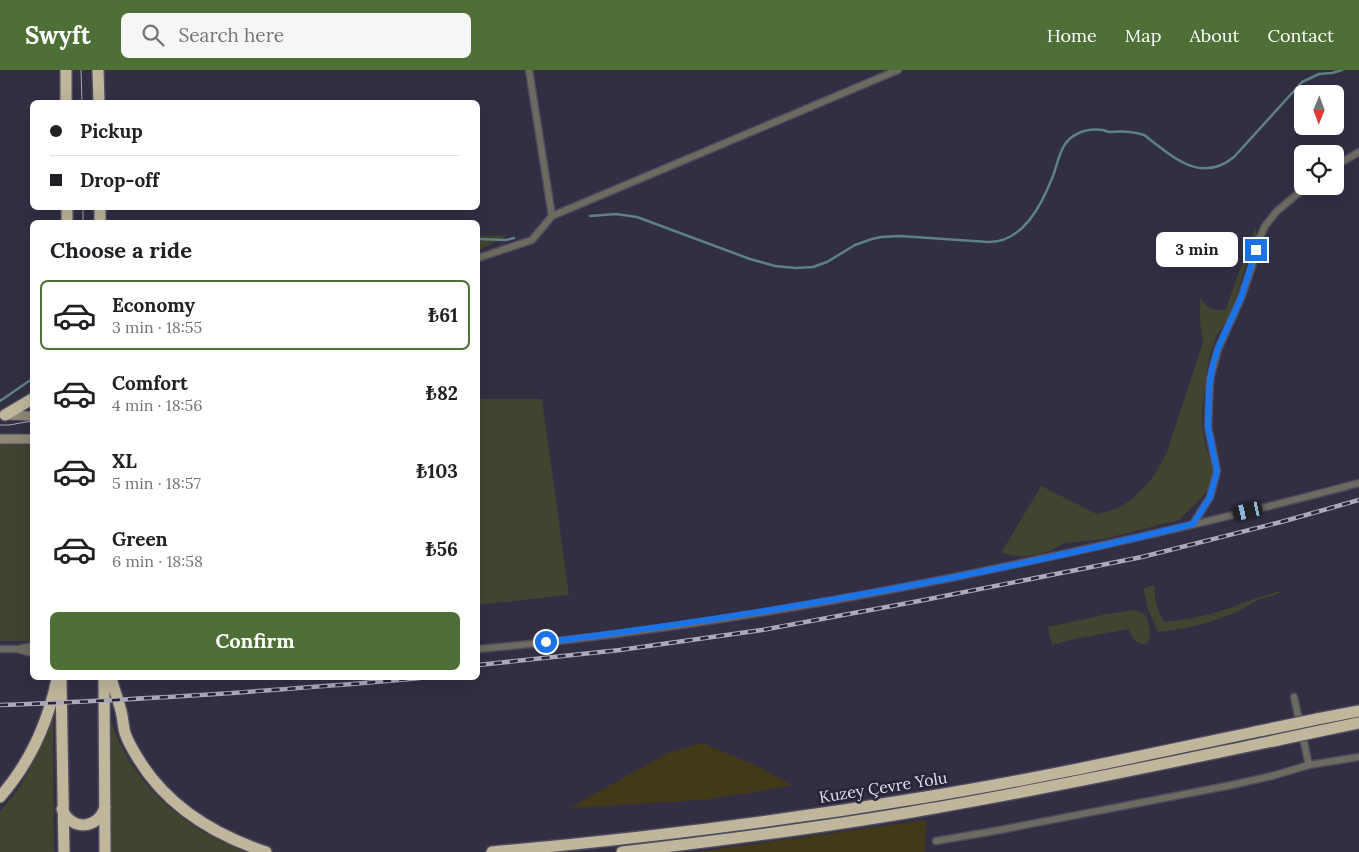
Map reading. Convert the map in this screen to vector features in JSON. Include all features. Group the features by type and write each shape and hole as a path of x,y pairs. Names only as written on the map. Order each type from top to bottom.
{"highway":[{"path":"66,70 66,100"},
{"path":"98,70 99,100"},
{"path":"2,415 30,400"},
{"path":"0,797 20,772 30,754 58,680"},
{"path":"59,680 64,852"},
{"path":"104,680 105,852"},
{"path":"112,680 126,734 134,751 155,782 183,810 199,821 241,843 266,852"},
{"path":"1276,734 1318,725 1359,711"},
{"path":"1318,725 1359,723"},
{"name":"Kuzey Çevre Yolu","path":"492,852 603,842 778,820 928,797 1276,734"},
{"name":"Kuzey Çevre Yolu","path":"622,852 798,830 929,810 1072,783 1276,734"},
{"path":"62,809 66,817 82,825 91,823 99,818 105,806"}],"street":[{"path":"530,70 552,216"},
{"path":"480,257 532,240 552,216 898,70"},
{"path":"1344,161 1359,152"},
{"path":"1193,524 1210,497 1217,471 1208,427 1210,379 1218,348 1241,298 1258,242 1265,226 1277,211 1296,195"},
{"path":"2,415 30,416"},
{"path":"0,438 30,439"},
{"path":"480,649 527,645 641,630 792,607 909,586 1121,542 1359,483"},
{"path":"0,649 19,649 30,646"},
{"path":"19,649 30,652"},
{"path":"1294,697 1309,766"},
{"path":"936,841 1245,782 1309,766 1357,759"}],"green space":[{"path":"1256,228 1257,239 1252,247 1230,315 1216,337 1208,363 1202,410 1202,426 1205,444 1214,471 1211,484 1205,494 1179,520 1104,539 1065,543 1037,555 1019,556 1001,553 1041,486 1097,514 1122,506 1149,482 1167,452 1203,342 1200,322 1200,297 1204,304 1210,308 1226,309"},
{"path":"508,235 480,250 480,236"},
{"path":"480,399 542,399 569,595 480,605"},
{"path":"0,444 28,444 30,446 30,641 0,641"},
{"path":"1155,585 1157,605 1165,622 1214,613 1281,591 1212,621 1158,632 1148,609 1143,588"},
{"path":"1132,610 1146,616 1150,638 1146,644 1134,640 1129,629 1052,645 1048,627"},
{"path":"53,712 54,852 0,852 0,812 16,792 29,771"},
{"path":"109,717 131,763 145,783 162,801 181,817 201,830 247,852 109,852"}],"sand":[{"path":"702,743 755,765 792,785 702,800 569,808 668,753"},
{"path":"926,820 925,852 697,852"}],"waterway":[{"path":"590,216 616,214 637,217 750,259 775,266 796,268 813,267 827,262 855,245 881,237 900,236 988,242 1000,241 1011,236 1030,220 1043,198 1061,152 1071,137 1086,131 1096,130 1140,134 1186,164 1198,168 1209,168 1221,165 1234,157 1302,82 1319,74 1342,70"},
{"path":"480,239 506,240 514,238"},
{"path":"0,401 30,380"}],"tram line":[{"path":"81,70 82,100"},
{"path":"83,210 83,220"},
{"path":"0,425 30,421"}],"railway":[{"path":"480,665 620,650 762,630 919,601 1142,557 1359,500"},
{"path":"0,705 201,695 397,680"}],"route":[{"path":"546,642 753,614 909,586 1067,554 1193,524 1210,497 1217,471 1208,427 1209,389 1214,358 1236,312 1256,250"}]}
